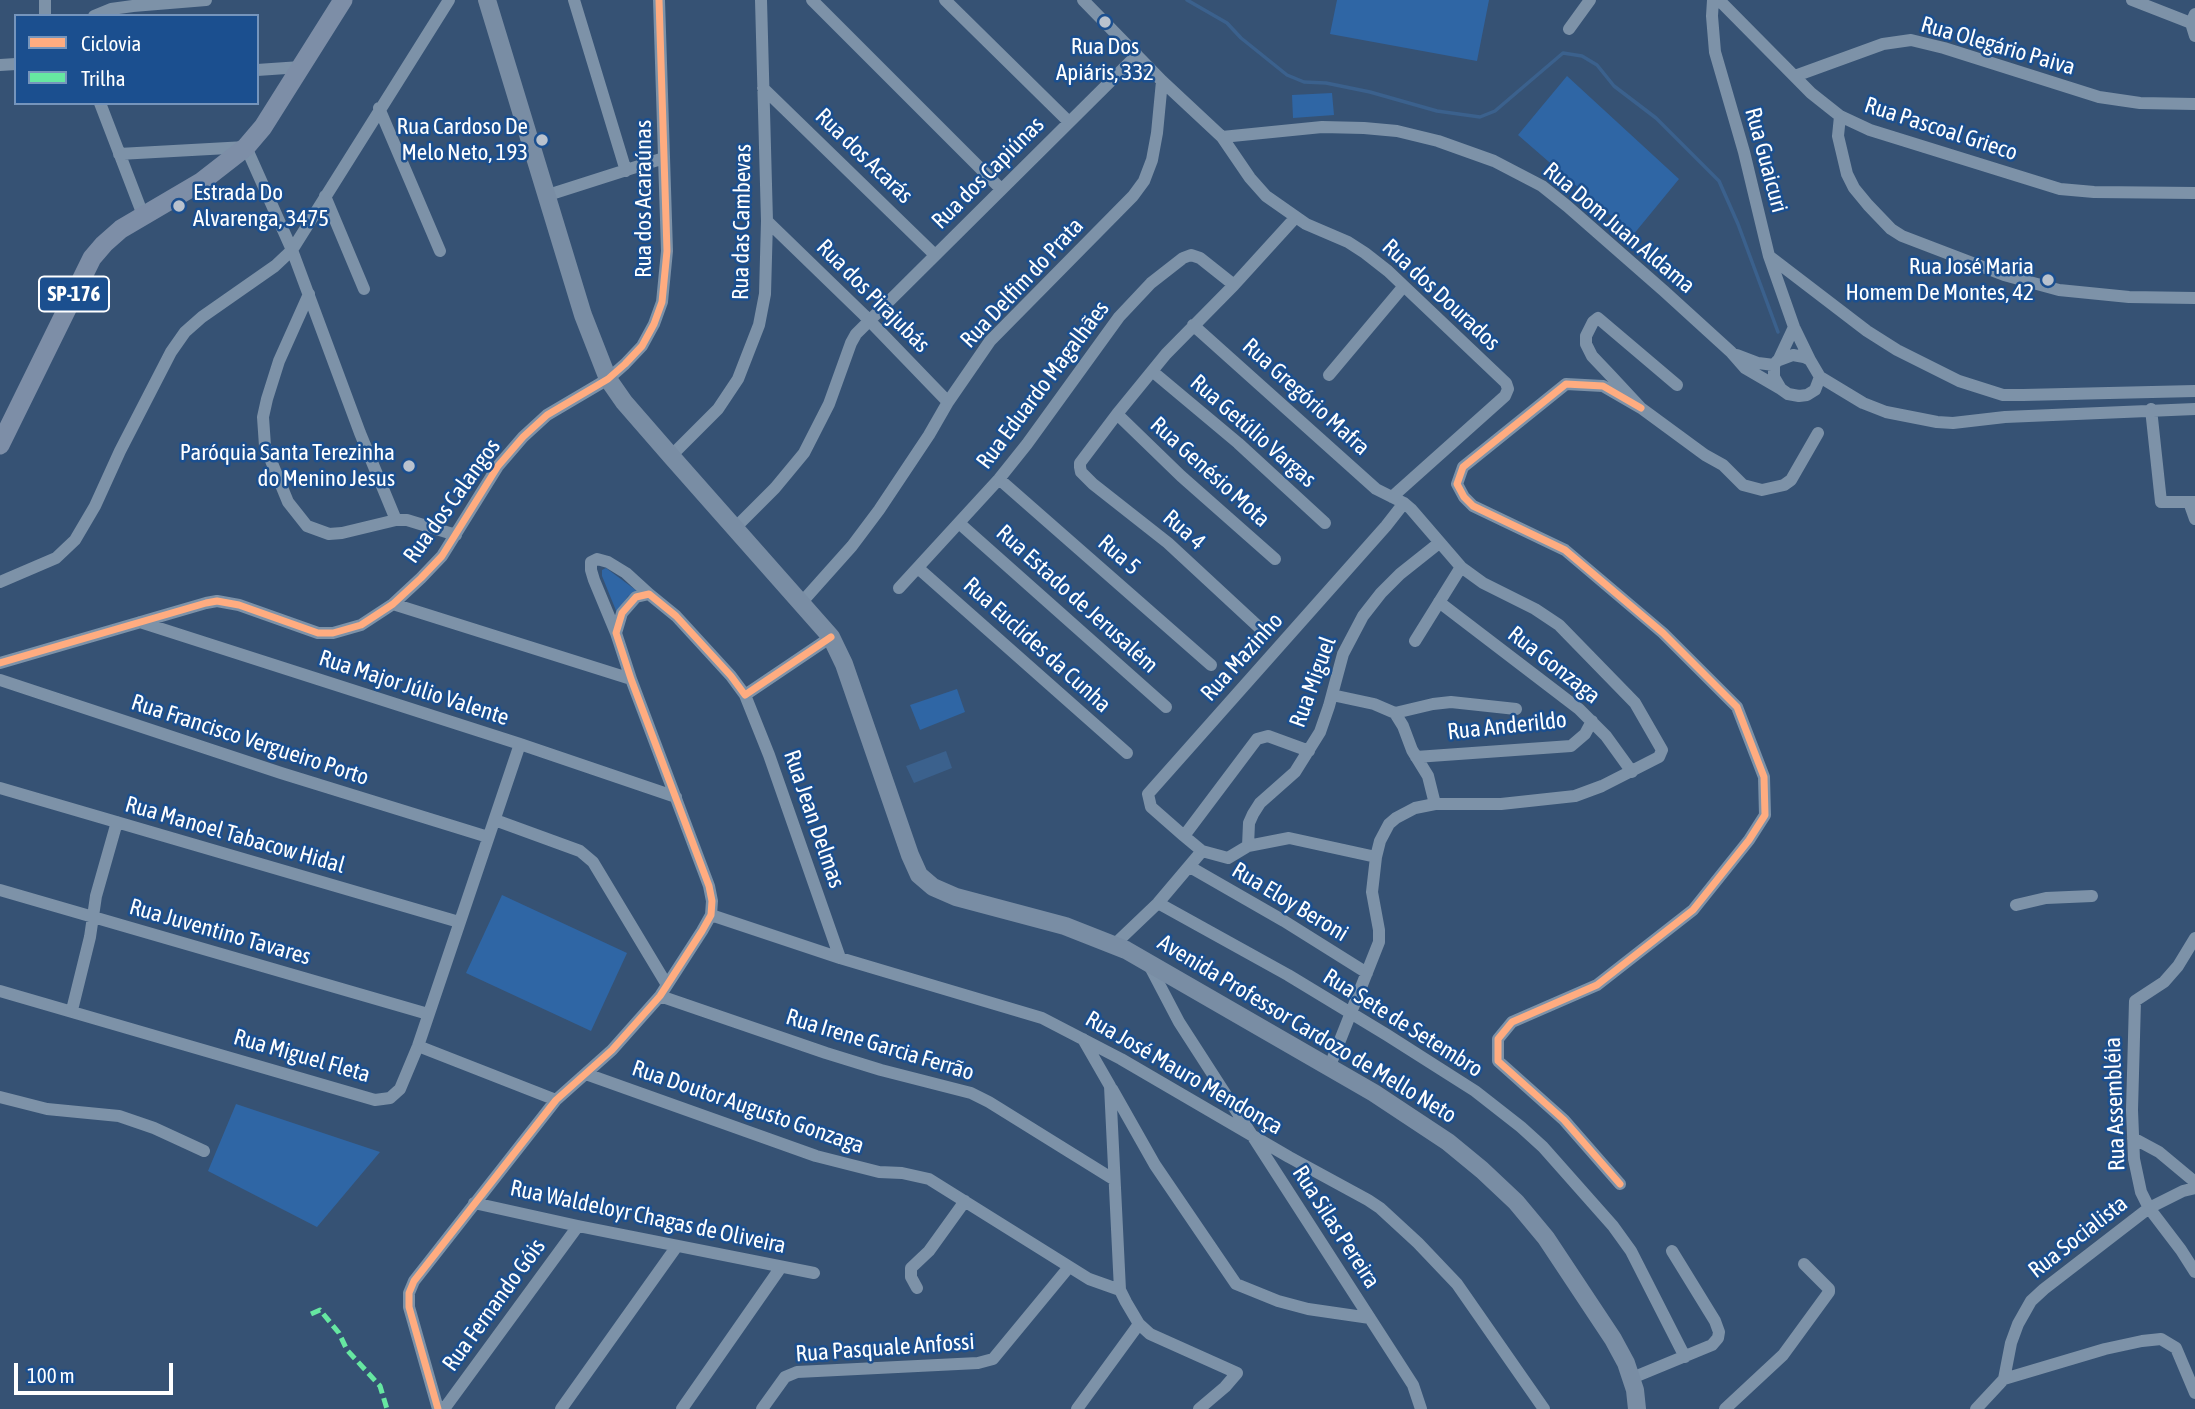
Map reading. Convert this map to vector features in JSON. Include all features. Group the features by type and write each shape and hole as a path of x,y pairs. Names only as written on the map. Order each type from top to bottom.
{"main road":[{"name":"SP-176","path":"0,445 92,258 121,229 201,182 246,147 263,127 343,0"},
{"path":"487,0 589,334 608,379 624,402 831,637"},
{"name":"SP-176","path":"0,428 27,390"},
{"name":"Avenida Professor Cardozo de Mello Neto","path":"831,637 844,664 919,875 933,887 956,897 1065,926 1115,944 1374,1093 1448,1142 1516,1202 1546,1238 1626,1363 1632,1378 1637,1409"}],"street":[{"path":"99,14 133,6 206,0"},
{"path":"0,582 65,551 75,540 96,506 158,375 186,332 202,317 275,266 292,250 449,0"},
{"path":"574,0 626,171"},
{"name":"Rua dos Acaraúnas","path":"608,379 642,346 662,302 667,251 659,0"},
{"name":"Rua das Cambevas","path":"671,456 718,409 738,379 751,351 765,294 768,221 761,0"},
{"path":"812,0 1001,189"},
{"path":"945,0 1069,122"},
{"name":"Rua dos Dourados","path":"1083,0 1222,137 1266,196 1295,218 1348,242 1365,253 1506,383 1508,389 1505,396 1398,500"},
{"path":"1569,29 1590,0"},
{"name":"Rua Guaicuri","path":"1713,0 1715,52 1744,152 1769,256 1794,327 1810,360"},
{"name":"Rua Pascoal Grieco","path":"1719,0 1811,93 1840,116 1870,130 2060,189 2195,193"},
{"path":"2132,0 2193,18 2195,36"},
{"name":"Rua Olegário Paiva","path":"1794,76 1883,44 1911,40 2099,97 2140,103 2195,104"},
{"name":"Rua dos Capiúnas","path":"735,528 775,488 804,453 829,404 851,343 869,320 1137,55"},
{"path":"259,70 301,67"},
{"name":"Rua Delfim do Prata","path":"802,602 852,546 879,510 990,341 1133,197 1152,160 1162,80"},
{"name":"Rua dos Acarás","path":"764,88 935,255"},
{"path":"101,105 143,215"},
{"path":"379,108 440,251"},
{"path":"1840,116 1838,136 1847,174 1854,188 1891,229 1902,236 2004,275 2059,290 2129,298 2195,298"},
{"name":"Rua Dom Juan Aldama","path":"1222,137 1322,127 1364,128 1397,131 1438,141 1494,161 1542,186 1731,352 1749,372 1782,389"},
{"path":"119,154 246,147 292,250 360,433 397,520"},
{"path":"545,196 664,158"},
{"path":"326,196 364,289"},
{"path":"1117,414 1152,371 1295,218"},
{"name":"Rua dos Pirajubás","path":"768,221 948,402"},
{"name":"Rua Eduardo Magalhães","path":"900,588 999,479 1119,317 1151,283 1183,258 1191,256 1200,258 1234,285"},
{"path":"1769,256 1867,331 1897,350 1959,381 2003,395 2195,391"},
{"path":"1329,375 1403,286"},
{"path":"309,294 279,361 263,417 265,446 288,502 307,526 329,534 397,520 422,523 456,534"},
{"path":"1641,408 1588,349 1586,336 1598,318 1677,385"},
{"name":"Rua Gregório Mafra","path":"1194,325 1377,489 1398,500 1418,516 1461,567 1499,592 1535,609 1559,625 1635,704 1662,750 1659,757 1632,772"},
{"path":"1794,327 1776,362 1774,377 1782,389 1794,396 1807,395 1818,386 1820,377"},
{"name":"Rua Dom Juan Aldama","path":"1731,352 1750,361 1776,362"},
{"path":"1776,362 1793,355 1810,360 1820,377 1863,403 1917,420 1952,423 2005,417 2195,409"},
{"name":"Rua Getúlio Vargas","path":"1152,371 1238,443 1325,523"},
{"name":"Rua dos Calangos","path":"0,663 206,603 226,601 318,633 333,633 361,625 393,604 442,556 498,466 523,437 547,415 608,379"},
{"path":"1620,1184 1563,1120 1498,1061 1498,1039 1512,1023 1597,985 1693,910 1749,840 1765,815 1764,777 1737,707 1663,633 1565,550 1473,506 1457,484 1463,467 1566,384 1603,386 1641,408 1704,455 1723,465 1743,485 1762,490 1777,488 1791,480 1818,433"},
{"path":"2003,395 2005,417"},
{"path":"2151,409 2161,502 2192,502 2195,519"},
{"name":"Rua 4","path":"1117,414 1080,463 1081,472 1168,543 1263,631"},
{"name":"Rua Genésio Mota","path":"1117,414 1181,476 1275,559"},
{"name":"Rua 5","path":"999,479 1211,665"},
{"name":"Rua Mazinho","path":"1202,851 1151,807 1149,794 1378,534 1398,500"},
{"name":"Rua Estado de Jerusalém","path":"959,523 1166,707"},
{"name":"Rua Miguel","path":"1248,846 1249,823 1253,814 1260,803 1295,772 1320,732 1343,654 1363,616 1400,574 1439,543"},
{"name":"Rua Jean Delmas","path":"616,633 590,570 591,562 597,559 626,573 676,616 731,676 744,695 769,755 840,958"},
{"path":"1415,641 1461,567"},
{"name":"Rua Euclides da Cunha","path":"918,568 1127,753"},
{"path":"441,1409 409,1307 409,1293 414,1281 556,1100 632,1029 663,991 710,915 712,901 709,886 616,633 622,613 628,604 636,597 649,594"},
{"name":"Rua Gonzaga","path":"1439,602 1592,721 1618,750 1632,772"},
{"path":"393,604 631,679"},
{"name":"Rua Major Júlio Valente","path":"139,622 676,797"},
{"path":"744,695 831,637"},
{"name":"Rua Francisco Vergueiro Porto","path":"0,681 488,837"},
{"path":"1332,695 1374,704 1395,713 1451,702 1516,709"},
{"path":"1395,713 1428,776 1435,804"},
{"name":"Rua Anderildo","path":"1416,757 1572,746 1586,734 1592,721"},
{"path":"1184,836 1257,738 1268,736 1309,751"},
{"name":"Rua Miguel Fleta","path":"0,991 375,1100 390,1098 400,1089 418,1046 520,744"},
{"path":"1329,1068 1367,973 1379,935 1372,892 1376,857 1380,841 1395,818 1415,808 1435,804 1502,804 1575,796 1632,772"},
{"name":"Rua Manoel Tabacow Hidal","path":"0,788 459,922"},
{"path":"495,820 580,851 593,862 663,991"},
{"path":"72,1010 90,937 96,896 117,822"},
{"path":"1115,944 1158,903 1202,851 1228,858 1248,846 1289,838 1376,857"},
{"name":"Rua Eloy Beroni","path":"1190,867 1367,973"},
{"name":"Rua Juventino Tavares","path":"0,890 428,1014"},
{"path":"2016,905 2046,898 2092,896"},
{"name":"Rua Sete de Setembro","path":"1158,903 1351,1014 1475,1091 1521,1127 1543,1147 1598,1208 1630,1251 1685,1357"},
{"name":"Rua José Mauro Mendonça","path":"710,915 840,958 1042,1017 1368,1200 1398,1224 1468,1297 1538,1406"},
{"name":"Rua Assembléia","path":"2195,937 2178,966 2164,982 2135,1001 2133,1138 2136,1172 2149,1208 2195,1272"},
{"name":"Rua Silas Pereira","path":"1147,961 1179,1022 1413,1385 1421,1409"},
{"name":"Rua Irene Garcia Ferrão","path":"663,991 826,1053 971,1093 1113,1179"},
{"path":"1083,1038 1155,1166 1236,1284 1278,1301 1308,1309 1370,1318"},
{"path":"418,1046 556,1100"},
{"name":"Rua Doutor Augusto Gonzaga","path":"586,1074 816,1156 879,1172 916,1175 929,1179 1069,1267 1099,1284 1120,1290"},
{"path":"1110,1086 1120,1290 1139,1324 1150,1334 1237,1373 1226,1387 1199,1409"},
{"path":"0,1097 47,1109 127,1118 204,1151"},
{"path":"2133,1138 2159,1152 2195,1182"},
{"name":"Rua Socialista","path":"2004,1380 2014,1333 2031,1301 2149,1208 2195,1188"},
{"path":"917,1288 911,1277 911,1268 936,1243 965,1201"},
{"name":"Rua Waldeloyr Chagas de Oliveira","path":"474,1203 814,1273"},
{"name":"Rua Fernando Góis","path":"441,1409 578,1226"},
{"path":"561,1409 677,1246"},
{"path":"1632,1378 1712,1345 1719,1332 1672,1251"},
{"path":"1725,1409 1783,1355 1829,1292 1804,1264"},
{"path":"681,1409 780,1267"},
{"name":"Rua Pasquale Anfossi","path":"762,1409 785,1377 797,1372 978,1363 993,1359 1069,1267"},
{"path":"1077,1409 1139,1324"},
{"path":"1976,1409 2004,1380 2105,1349 2161,1339 2176,1348 2195,1393"}],"shaded area":[{"path":"1337,0 1489,0 1477,61 1330,34"},
{"path":"1567,76 1679,179 1633,235 1518,135"},
{"path":"1332,93 1334,115 1293,118 1292,95"},
{"path":"606,568 637,591 628,596 617,613 602,576 602,570"},
{"path":"957,689 965,712 920,730 910,705"},
{"path":"946,751 952,768 914,783 906,766"},
{"path":"502,895 627,953 591,1031 466,973"},
{"path":"236,1104 380,1152 317,1227 208,1171"}],"waterway":[{"path":"1187,0 1227,23 1241,38 1287,75 1304,82 1326,83 1370,92 1437,111 1480,117 1495,111 1563,53 1582,56 1597,65 1614,86 1656,118 1719,181 1778,332"}],"marked path":[{"path":"311,1314 320,1310 339,1333 347,1350 380,1386 387,1409"}],"cycle path":[{"path":"0,663 217,601 239,605 318,633 333,633 361,625 393,604 421,578 442,556 498,466 523,437 547,415 608,379 642,346 654,324 662,302 667,251 659,0"},
{"path":"1620,1184 1564,1120 1498,1061 1498,1039 1512,1022 1597,985 1693,910 1749,840 1765,815 1764,777 1737,707 1663,633 1565,550 1473,506 1457,484 1463,467 1566,384 1603,386 1641,408"},
{"path":"438,1409 409,1307 409,1293 414,1281 556,1100 612,1050 660,996 711,915 709,886 616,633 622,613 636,597 649,594 676,616 745,695 831,637"}],"place":[{"name":"Rua Dos Apiáris, 332","path":"1105,22"},
{"name":"Rua Cardoso De Melo Neto, 193","path":"542,140"},
{"name":"Estrada Do Alvarenga, 3475","path":"179,206"},
{"name":"Rua José Maria Homem De Montes, 42","path":"2048,280"},
{"name":"Paróquia Santa Terezinha do Menino Jesus","path":"409,466"}]}
